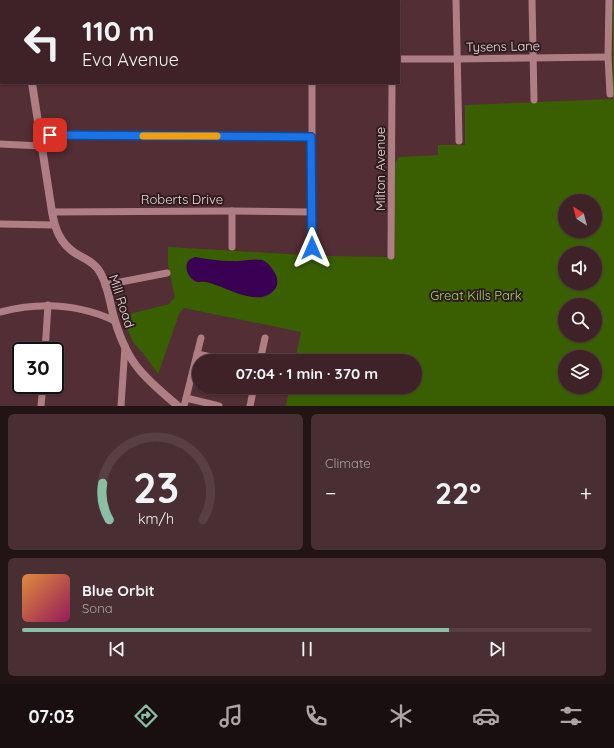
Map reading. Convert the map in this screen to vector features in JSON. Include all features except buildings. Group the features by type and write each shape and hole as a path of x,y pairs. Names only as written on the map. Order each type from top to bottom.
{"street":[{"path":"456,0 459,141"},
{"path":"532,0 534,100"},
{"path":"609,0 608,57 610,94"},
{"name":"Tysens Lane","path":"400,59 608,57"},
{"name":"Mill Road","path":"32,84 54,225 57,233 62,242 69,248 97,267 105,285 115,321 130,357 149,380 178,406"},
{"path":"312,84 312,248"},
{"name":"Milton Avenue","path":"391,256 392,84"},
{"path":"40,135 311,137"},
{"path":"0,144 42,146"},
{"path":"232,211 232,247"},
{"name":"Roberts Drive","path":"52,212 311,212"},
{"path":"0,224 54,225"},
{"path":"105,285 167,273"},
{"path":"46,342 48,306"},
{"path":"0,312 16,308 48,306 66,307 100,314 115,321"},
{"path":"197,354 201,338"},
{"path":"262,354 265,338"},
{"path":"121,406 125,346"},
{"path":"184,406 192,374"},
{"path":"41,406 42,394"},
{"path":"250,406 253,394"},
{"path":"186,398 219,406"}],"green space":[{"name":"Great Kills Park","path":"614,1 614,406 286,406 289,394 422,394 422,354 296,354 301,332 184,308 179,314 158,374 133,342 122,316 169,304 175,298 168,265 168,247 322,256 395,257 395,163 399,157 438,155 438,145 465,145 465,105 613,99"}],"shaded area":[{"path":"195,257 226,261 254,259 262,260 272,268 275,273 277,286 268,295 251,297 213,284 196,281 189,275 186,267 187,262"}],"slow traffic":[{"path":"143,136 217,136"}],"route":[{"path":"50,135 311,137 312,248"}]}
